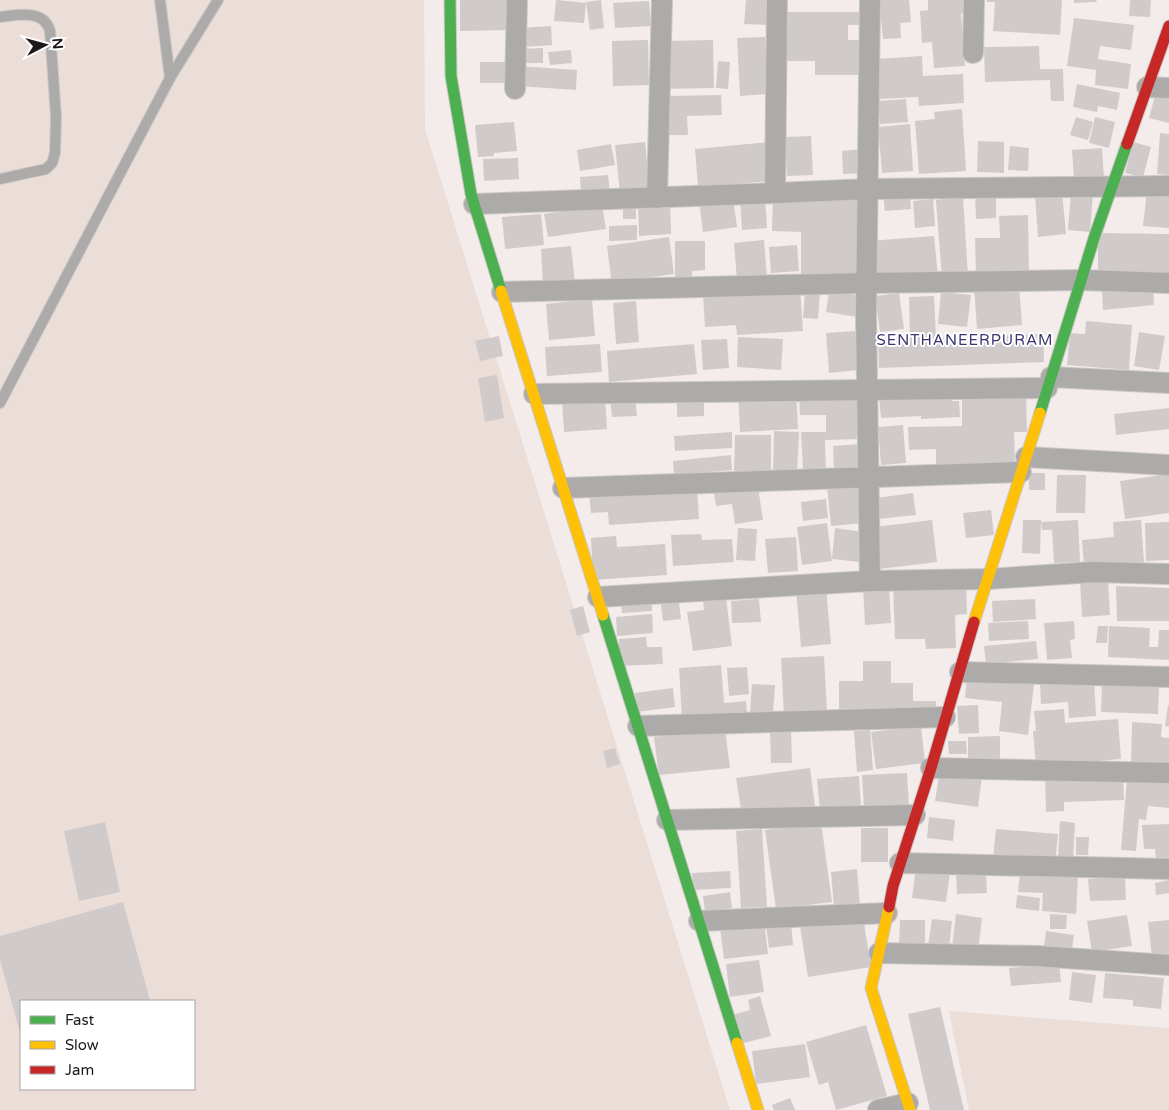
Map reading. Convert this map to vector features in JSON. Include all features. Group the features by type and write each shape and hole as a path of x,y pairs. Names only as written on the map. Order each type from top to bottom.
{"street":[{"path":"450,0 451,76 471,194 758,1110"},
{"path":"515,89 516,0"},
{"path":"657,198 662,0"},
{"path":"775,193 777,0"},
{"path":"870,0 867,283 870,581"},
{"path":"973,53 974,0"},
{"path":"878,1110 909,1106 871,988 900,863 1081,280 1169,26"},
{"path":"1147,87 1169,88"},
{"path":"474,204 869,190 1169,186"},
{"path":"502,292 1081,280 1169,283"},
{"path":"534,394 867,390 1049,382 1169,382"},
{"path":"563,488 868,476 1024,464 1169,465"},
{"path":"598,597 870,581 988,579 1093,572 1169,574"},
{"path":"960,672 1169,677"},
{"path":"638,726 946,717"},
{"path":"931,768 1169,773"},
{"path":"667,820 915,815"},
{"path":"900,863 1169,869"},
{"path":"699,921 887,913"},
{"path":"879,953 1037,956 1169,965"}],"lane":[{"path":"160,0 170,78"},
{"path":"0,403 170,78 218,0"},
{"path":"0,17 31,15 41,17 48,23 56,117 55,153 50,167 0,179"}],"shaded area":[{"path":"0,0 424,0 425,129 730,1110 0,1110"},
{"path":"949,1011 1169,1028 1169,1110 969,1110"}],"building":[{"path":"460,0 509,0 510,30 460,31"},
{"path":"556,0 586,3 584,23 554,21"},
{"path":"601,0 604,28 590,30 586,2"},
{"path":"746,0 771,0 770,25 744,24"},
{"path":"879,0 909,0 911,22 900,23 901,38 883,39"},
{"path":"928,0 965,0 966,13 961,13 965,66 934,68 932,42 922,43 920,11 928,10"},
{"path":"987,0 1062,0 1060,35 993,31 995,2 987,2"},
{"path":"1074,0 1096,0 1097,2 1074,3"},
{"path":"1130,0 1151,0 1150,17 1129,16"},
{"path":"649,1 651,26 615,28 613,3"},
{"path":"783,12 870,12 870,25 848,25 848,40 869,40 869,75 815,75 815,61 783,61"},
{"path":"1074,18 1134,25 1131,50 1100,46 1098,59 1131,64 1128,89 1095,85 1096,70 1067,66"},
{"path":"551,26 552,45 522,47 521,28"},
{"path":"765,37 768,94 740,96 737,38"},
{"path":"648,40 649,85 613,86 612,41"},
{"path":"713,40 714,88 664,89 664,41"},
{"path":"1039,46 1040,69 1063,69 1064,101 1051,101 1050,80 985,82 984,47"},
{"path":"543,48 543,63 519,63 519,49"},
{"path":"571,50 572,63 550,65 548,52"},
{"path":"922,56 923,76 963,74 964,103 919,106 918,97 878,99 876,59"},
{"path":"718,61 730,62 728,89 716,88"},
{"path":"480,62 511,62 511,83 480,83"},
{"path":"518,66 577,70 576,90 517,86"},
{"path":"1077,84 1120,93 1117,110 1098,106 1097,112 1073,107"},
{"path":"1156,92 1169,95 1169,123 1149,118"},
{"path":"721,95 722,115 687,116 688,135 663,135 662,96"},
{"path":"906,99 908,122 880,124 878,101"},
{"path":"962,109 966,171 919,174 915,121 935,119 934,112"},
{"path":"1076,117 1093,122 1088,140 1070,135"},
{"path":"1095,117 1115,122 1109,148 1089,143"},
{"path":"514,122 517,151 494,153 494,156 478,157 475,125"},
{"path":"910,124 913,171 882,173 878,127"},
{"path":"1160,133 1169,134 1169,175 1157,174"},
{"path":"811,136 813,175 787,176 785,137"},
{"path":"978,141 1004,142 1004,173 977,172"},
{"path":"645,142 650,190 620,193 615,145"},
{"path":"768,142 771,181 698,187 695,149"},
{"path":"1133,142 1151,147 1143,177 1125,173"},
{"path":"611,144 615,165 580,171 577,150"},
{"path":"1010,146 1029,148 1028,171 1008,170"},
{"path":"1102,148 1104,178 1074,180 1072,150"},
{"path":"864,149 865,173 843,174 842,151"},
{"path":"518,158 519,179 484,181 483,159"},
{"path":"608,175 610,193 581,195 580,177"},
{"path":"1147,191 1169,193 1169,228 1143,226"},
{"path":"1062,192 1066,234 1038,237 1035,194"},
{"path":"1071,192 1093,194 1090,232 1068,230"},
{"path":"910,193 911,209 885,211 883,195"},
{"path":"773,194 864,195 863,275 801,275 801,232 772,231"},
{"path":"975,194 996,194 996,218 976,219"},
{"path":"733,197 737,227 703,232 699,202"},
{"path":"765,197 767,228 742,230 740,198"},
{"path":"963,197 968,277 942,279 936,200"},
{"path":"933,199 935,226 915,228 913,201"},
{"path":"623,201 636,201 636,219 623,219"},
{"path":"670,202 671,234 639,236 638,204"},
{"path":"602,205 606,229 548,237 544,214"},
{"path":"541,214 544,245 505,249 502,217"},
{"path":"1028,215 1029,274 976,275 975,238 1000,238 999,216"},
{"path":"637,225 637,240 609,241 609,226"},
{"path":"1098,233 1169,234 1169,274 1098,274"},
{"path":"934,236 938,276 872,281 869,241"},
{"path":"669,237 674,274 645,278 645,281 612,286 607,246"},
{"path":"764,240 767,277 737,280 734,243"},
{"path":"675,241 705,241 705,270 692,271 692,279 675,279"},
{"path":"797,245 799,271 771,273 769,247"},
{"path":"571,246 575,282 543,284 541,249"},
{"path":"1019,284 1022,325 977,329 974,287"},
{"path":"1153,287 1154,305 1103,310 1102,291"},
{"path":"800,288 803,331 737,335 736,325 705,327 703,295"},
{"path":"829,291 860,296 857,317 826,312"},
{"path":"941,292 971,295 967,327 938,324"},
{"path":"805,293 820,293 818,319 803,318"},
{"path":"899,293 904,329 880,332 875,296"},
{"path":"934,296 936,338 1043,334 1044,362 879,368 878,338 910,337 909,297"},
{"path":"592,299 595,336 549,340 546,304"},
{"path":"636,301 639,342 616,344 613,303"},
{"path":"1086,321 1132,325 1129,370 1067,365 1070,333 1085,334"},
{"path":"855,331 859,370 829,373 826,333"},
{"path":"1139,332 1165,336 1159,370 1134,366"},
{"path":"499,336 503,356 480,361 475,341"},
{"path":"738,337 783,339 781,370 737,367"},
{"path":"727,339 729,368 703,370 701,340"},
{"path":"600,344 602,372 547,376 545,347"},
{"path":"694,344 697,374 609,382 607,351"},
{"path":"497,375 504,418 485,422 478,378"},
{"path":"796,392 798,429 740,432 738,395"},
{"path":"1026,392 1027,432 1014,432 1015,465 936,467 936,449 909,450 908,427 962,426 962,393"},
{"path":"952,393 952,401 959,401 960,417 921,419 921,416 881,418 879,397"},
{"path":"860,394 861,439 825,440 826,469 803,469 801,432 826,432 826,415 800,415 799,395"},
{"path":"635,396 637,416 612,417 610,397"},
{"path":"605,397 607,429 564,432 562,401"},
{"path":"704,400 704,416 677,417 677,401"},
{"path":"1169,408 1169,429 1116,435 1114,414"},
{"path":"903,425 906,463 881,465 878,427"},
{"path":"774,431 799,432 797,474 773,473"},
{"path":"732,432 732,448 675,451 674,436"},
{"path":"735,435 771,435 771,474 734,473"},
{"path":"859,444 860,467 834,469 833,446"},
{"path":"731,455 732,470 674,475 673,461"},
{"path":"1029,473 1045,473 1045,490 1029,490"},
{"path":"1169,474 1169,513 1125,519 1120,481"},
{"path":"1057,475 1086,475 1085,513 1056,513"},
{"path":"860,484 864,523 831,526 827,486"},
{"path":"697,487 699,519 609,525 608,512 591,513 589,494"},
{"path":"758,487 763,520 735,524 732,504 716,506 714,493"},
{"path":"913,493 916,515 878,519 876,498"},
{"path":"826,499 828,518 803,521 801,502"},
{"path":"991,510 994,535 966,538 963,513"},
{"path":"932,520 937,562 879,569 874,527"},
{"path":"1023,520 1041,520 1040,554 1022,553"},
{"path":"1078,520 1080,562 1054,563 1052,530 1042,530 1041,522"},
{"path":"1141,520 1144,562 1084,566 1082,540 1114,537 1113,522"},
{"path":"1169,522 1169,560 1146,561 1145,523"},
{"path":"827,523 832,561 802,565 797,527"},
{"path":"738,528 757,529 755,561 736,560"},
{"path":"835,528 863,532 860,562 832,559"},
{"path":"701,534 702,540 732,539 734,562 673,566 671,535"},
{"path":"616,536 617,547 665,544 667,575 593,580 591,538"},
{"path":"796,537 798,571 768,573 765,539"},
{"path":"1108,580 1110,615 1082,617 1080,582"},
{"path":"889,585 891,623 865,625 863,587"},
{"path":"966,585 967,614 955,615 956,648 926,649 925,639 895,639 893,587"},
{"path":"1116,586 1169,588 1169,621 1117,621"},
{"path":"826,587 831,644 801,647 796,590"},
{"path":"678,595 681,619 663,621 660,598"},
{"path":"651,596 652,611 622,613 621,599"},
{"path":"726,598 732,646 693,651 687,612 704,610 703,601"},
{"path":"759,599 761,622 732,623 731,601"},
{"path":"1035,599 1036,619 993,622 992,601"},
{"path":"583,606 590,632 577,636 570,610"},
{"path":"652,614 653,633 617,636 616,617"},
{"path":"1028,621 1029,639 989,641 988,623"},
{"path":"1074,621 1075,639 1070,640 1072,658 1047,660 1044,623"},
{"path":"1098,626 1108,626 1107,643 1096,643"},
{"path":"1109,626 1150,628 1149,647 1158,647 1159,630 1169,630 1169,660 1108,657"},
{"path":"646,637 647,647 662,647 663,664 620,666 619,639"},
{"path":"1036,641 1038,659 986,664 984,646"},
{"path":"824,656 827,712 784,715 781,658"},
{"path":"863,661 891,661 891,683 913,683 913,701 936,701 936,708 839,709 839,681 863,681"},
{"path":"721,665 724,703 746,701 747,715 682,719 679,668"},
{"path":"747,667 749,694 729,696 727,668"},
{"path":"967,676 1034,684 1028,735 999,731 1002,702 965,698"},
{"path":"1094,680 1096,716 1069,718 1068,702 1041,704 1040,683"},
{"path":"752,684 775,685 773,714 750,713"},
{"path":"1102,685 1159,687 1158,714 1101,712"},
{"path":"673,688 675,707 637,712 635,693"},
{"path":"978,705 979,733 959,734 957,706"},
{"path":"1169,705 1169,727 1165,726"},
{"path":"1064,709 1065,723 1118,719 1121,759 1036,766 1033,731 1036,731 1034,711"},
{"path":"1132,722 1162,724 1161,737 1169,738 1169,764 1131,762"},
{"path":"921,726 925,763 876,769 871,732"},
{"path":"725,729 730,768 659,775 654,737"},
{"path":"870,730 873,770 857,772 854,731"},
{"path":"791,731 792,763 771,763 770,732"},
{"path":"1000,736 1000,761 968,762 968,737"},
{"path":"948,741 966,741 967,754 949,754"},
{"path":"615,748 620,764 607,768 603,751"},
{"path":"810,768 815,806 742,816 736,778"},
{"path":"940,771 982,776 978,807 935,801"},
{"path":"907,773 909,807 864,809 862,775"},
{"path":"1123,774 1124,800 1064,802 1064,811 1046,812 1045,776"},
{"path":"859,776 861,807 820,810 817,779"},
{"path":"1127,779 1169,783 1169,808 1148,806 1146,820 1139,819 1136,851 1121,850"},
{"path":"929,817 955,820 953,841 927,838"},
{"path":"1060,821 1075,823 1073,860 1058,860"},
{"path":"105,822 120,892 79,901 64,831"},
{"path":"821,822 832,902 776,909 765,830"},
{"path":"1169,824 1169,860 1156,861 1155,849 1144,849 1142,825"},
{"path":"861,828 888,828 888,862 861,862"},
{"path":"762,829 767,907 741,908 736,831"},
{"path":"996,829 1058,834 1055,863 993,858"},
{"path":"1076,837 1089,837 1088,855 1076,855"},
{"path":"916,867 950,872 946,902 912,898"},
{"path":"857,869 860,905 834,907 831,872"},
{"path":"730,871 731,888 693,890 692,873"},
{"path":"986,871 987,893 957,894 956,873"},
{"path":"1020,872 1078,877 1076,914 1042,911 1043,893 1018,892"},
{"path":"1125,877 1126,900 1090,901 1088,879"},
{"path":"1169,880 1169,893 1156,895 1155,883"},
{"path":"730,892 732,908 705,912 703,896"},
{"path":"1017,895 1040,898 1039,911 1016,908"},
{"path":"123,902 150,1000 20,1000 20,1032 0,960 0,936"},
{"path":"956,914 982,918 978,951 952,948"},
{"path":"1050,914 1067,915 1066,929 1050,929"},
{"path":"1127,915 1132,946 1092,952 1087,921"},
{"path":"863,917 871,967 808,977 800,926"},
{"path":"932,919 952,921 949,948 928,946"},
{"path":"900,920 925,920 925,948 899,948"},
{"path":"1169,920 1169,955 1152,957 1148,922"},
{"path":"764,921 768,954 724,959 720,927"},
{"path":"791,922 793,945 769,948 766,925"},
{"path":"1046,931 1074,935 1072,949 1044,946"},
{"path":"759,960 764,992 730,997 726,964"},
{"path":"1059,964 1061,982 1011,986 1009,968"},
{"path":"1072,972 1096,975 1092,1003 1069,1000"},
{"path":"1105,973 1164,978 1161,1009 1133,1006 1133,1000 1103,998"},
{"path":"760,996 771,1036 740,1044 732,1015 750,1010 748,1000"},
{"path":"940,1007 964,1110 930,1110 908,1014"},
{"path":"866,1025 887,1096 836,1110 828,1082 819,1085 806,1042"},
{"path":"805,1044 810,1077 756,1084 752,1051"},
{"path":"790,1098 795,1110 774,1110 772,1105"}],"traffic: fast":[{"path":"450,0 451,76 471,194 501,291"},
{"path":"1040,413 1095,235 1127,144"},
{"path":"603,615 737,1043"}],"traffic: slow":[{"path":"501,291 603,615"},
{"path":"974,622 1040,413"},
{"path":"889,907 871,988 910,1110"},
{"path":"737,1043 758,1110"}],"traffic: jam":[{"path":"1127,144 1169,26"},
{"path":"889,907 893,886 931,768 974,622"}],"district":[{"name":"SENTHANEERPURAM","path":"965,340"}]}
